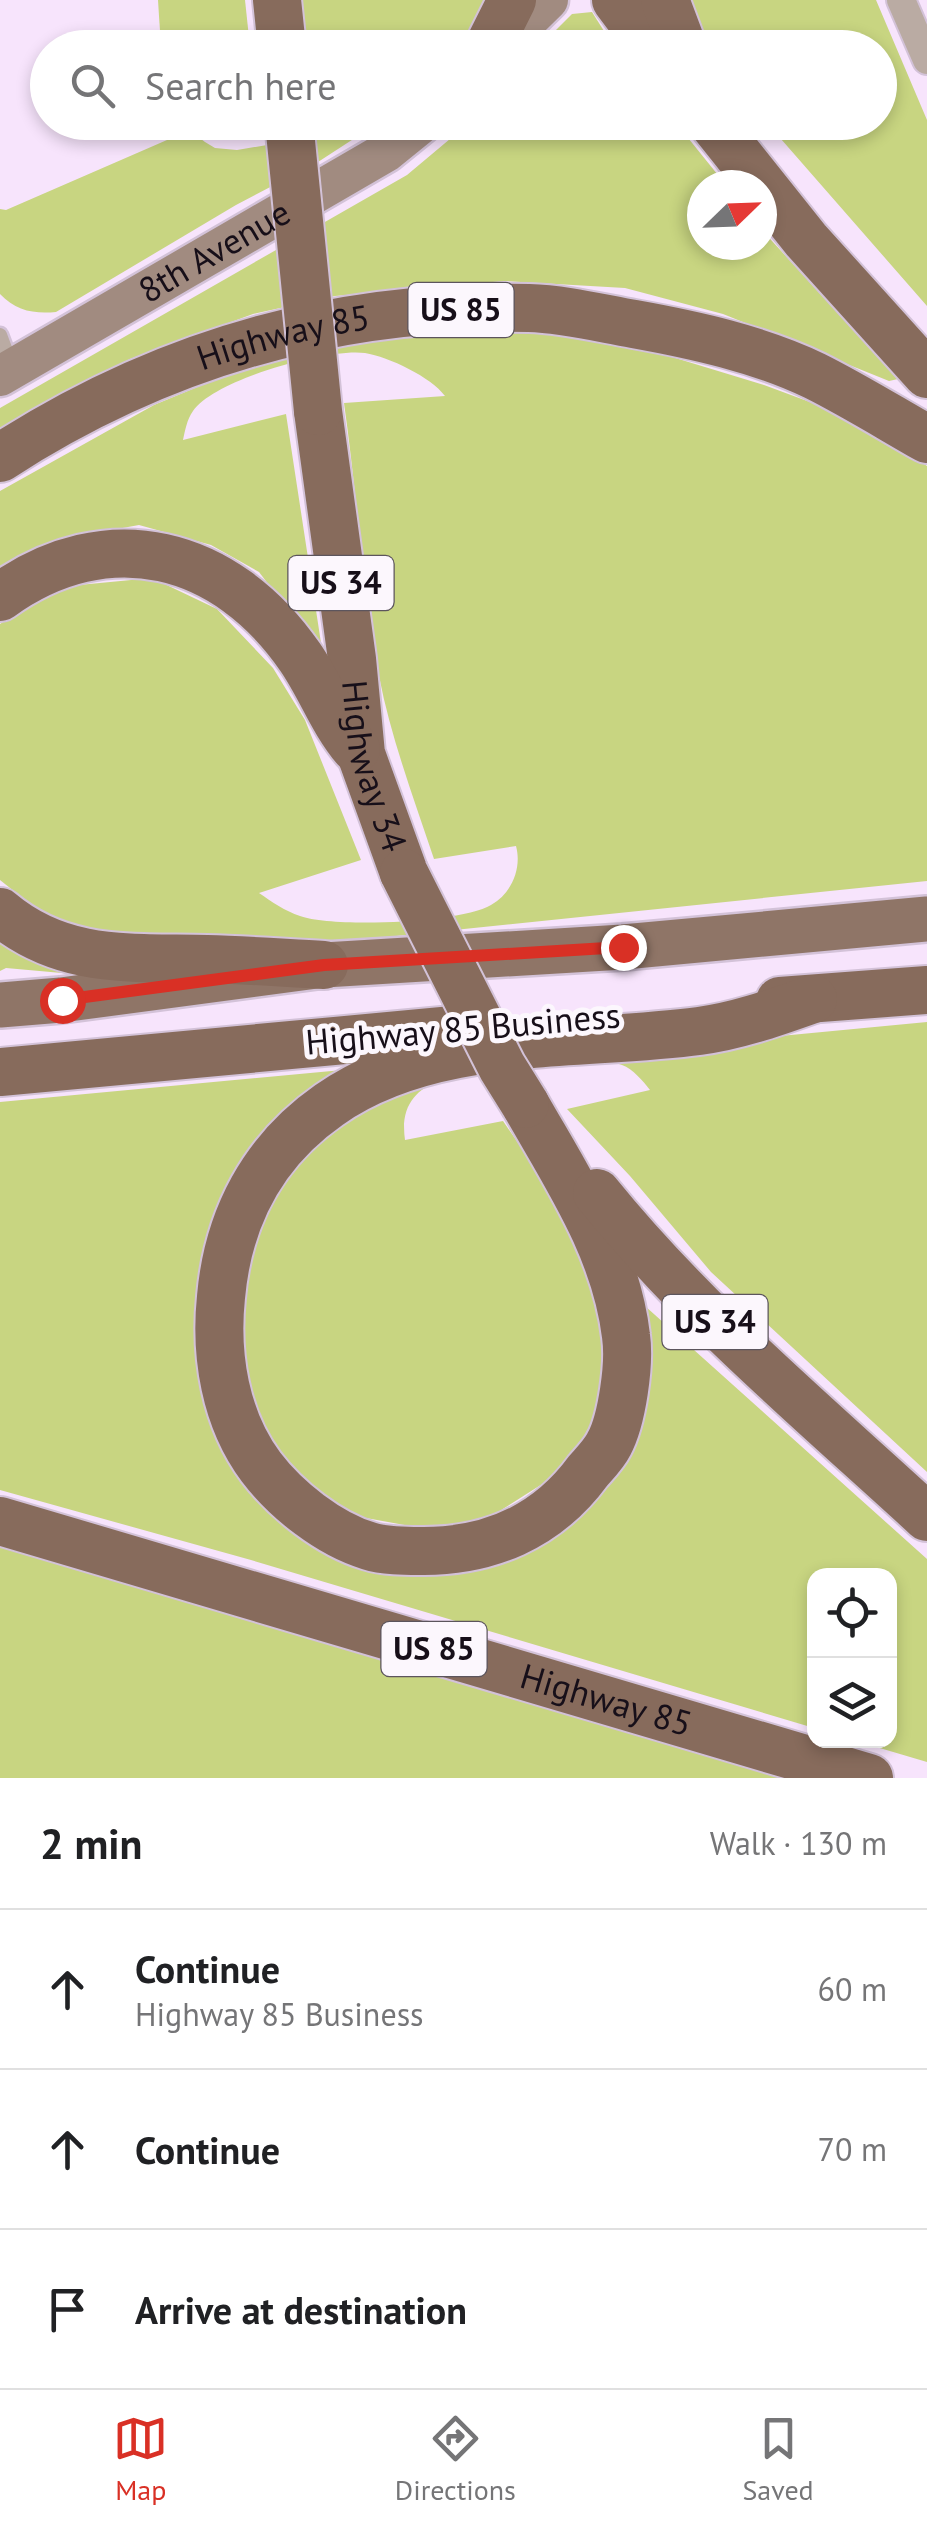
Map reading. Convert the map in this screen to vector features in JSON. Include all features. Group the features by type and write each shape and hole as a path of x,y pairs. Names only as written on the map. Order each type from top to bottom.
{"highway":[{"path":"277,0 280,30"},
{"path":"497,30 512,0"},
{"path":"616,0 638,30"},
{"path":"664,0 676,30"},
{"name":"Highway 34","path":"292,140 318,411 361,754 404,873 502,1067 526,1104 641,1248 707,1315 927,1517"},
{"path":"734,143 806,240 927,374"},
{"name":"Highway 85","path":"0,458 55,422 207,354 268,335 345,320 469,309 533,308 709,339 812,375 927,439"},
{"path":"0,597 70,559 129,552 177,558 224,580 270,617 302,659 340,731 361,754"},
{"path":"0,912 34,936 86,954 141,961 204,959 324,965"},
{"name":"Highway 85 Business","path":"0,1072 927,990"},
{"path":"526,1104 599,1236 622,1312 627,1341 624,1386 610,1442 579,1484 544,1518 507,1537 456,1552 370,1546 339,1532 293,1501 260,1466 240,1432 223,1381 218,1330 224,1263 237,1216 265,1166 288,1136 331,1103 389,1072 452,1054 703,1031 773,1014 813,998"},
{"name":"Highway 85","path":"0,1521 869,1778"}],"main road":[{"path":"518,30 548,0"},
{"name":"8th Avenue","path":"4,360 386,152 401,140"},
{"name":"Highway 85 Business","path":"324,965 623,947 927,919"},
{"path":"0,1005 324,965"}],"street":[{"path":"901,0 927,60"}],"green space":[{"path":"158,0 245,0 248,30 160,30"},
{"path":"296,0 497,0 473,30 299,30"},
{"path":"678,0 876,0 889,30 693,30"},
{"path":"592,12 603,30 556,30 572,14"},
{"path":"897,49 927,120 927,306 782,140 897,140"},
{"path":"167,140 203,140 215,148 237,150 296,140 352,140 56,312 26,310 0,294 0,209 6,210"},
{"path":"449,140 690,140 714,170 687,170 687,260 777,260 777,246 898,379 889,381 723,314 625,288 504,281 335,296 253,314 130,359 0,428 0,408 407,175"},
{"path":"531,329 636,346 764,385 853,418 927,466 927,881 290,947 93,937 45,916 0,880 0,624 58,587 152,578 217,609 273,668 305,720 361,860 259,893 300,916 367,923 454,916 491,905 505,894 516,871 516,846 434,859 390,722 364,574 344,403 445,396 439,389 409,369 375,355 326,355 273,368 224,388 205,399 188,421 183,440 286,414 323,656 259,572 211,545 139,525 57,540 0,573 0,491 154,405 258,362 341,345 431,333"},
{"path":"0,927 74,963 73,974 6,968 0,971"},
{"path":"927,1022 927,1472 711,1272 567,1109 650,1090 626,1067 602,1061 448,1078 414,1098 405,1116 405,1140 503,1121 569,1217 610,1306 601,1405 577,1449 547,1481 479,1524 421,1528 355,1516 283,1467 244,1406 239,1242 329,1116 444,1068"},
{"path":"353,1069 293,1102 266,1131 214,1402 356,1556 560,1523 645,1325 645,1306 927,1559 927,1762 880,1748 897,1748 897,1568 807,1568 807,1726 251,1560 0,1490 0,1102"},
{"path":"0,1544 790,1778 0,1778"}],"route":[{"path":"62,1000 324,965 623,947"}]}
